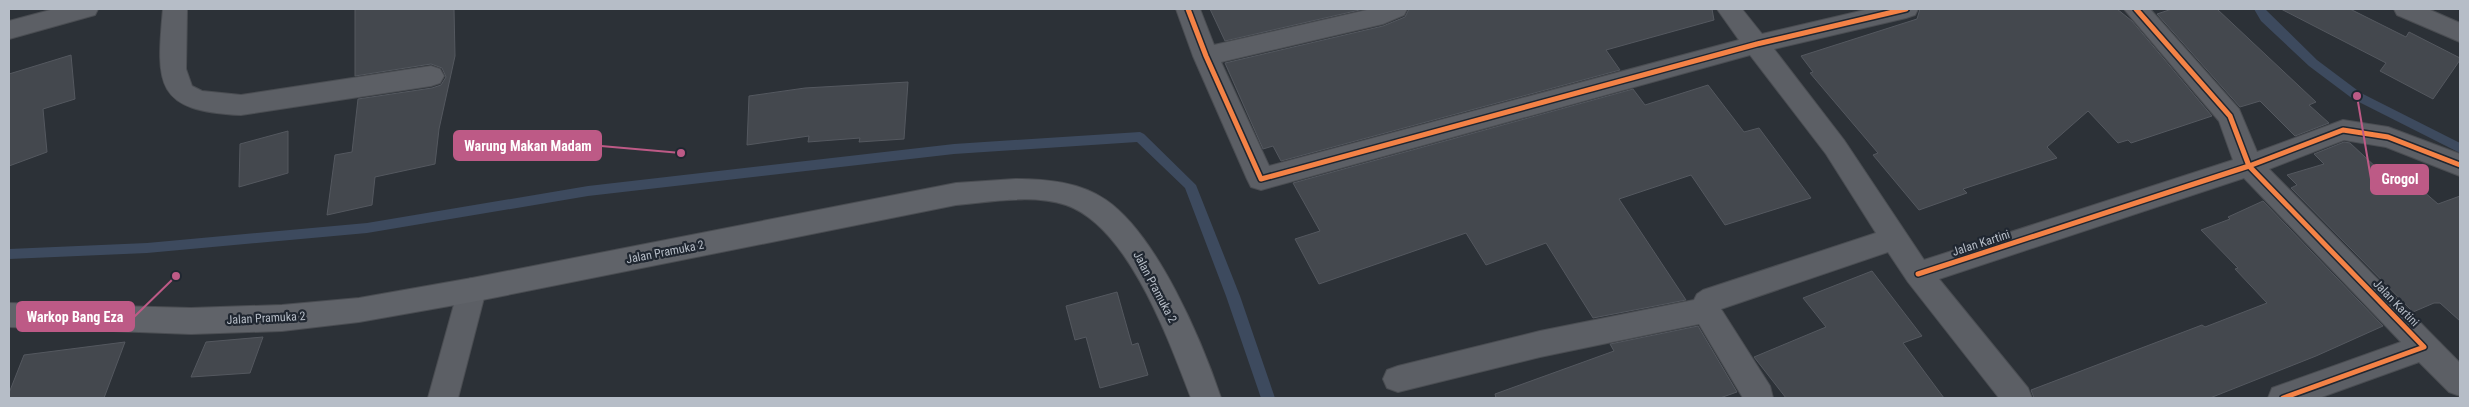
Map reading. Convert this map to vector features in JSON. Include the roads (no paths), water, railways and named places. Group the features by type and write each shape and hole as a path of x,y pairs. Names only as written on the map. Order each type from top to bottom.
{"main road":[{"name":"Jalan Pramuka 2","path":"9,314 191,321 282,318 359,310 472,290 956,194 1004,190 1046,191 1075,197 1099,210 1118,226 1138,253 1184,342 1206,398"}],"street":[{"path":"9,30 86,9"},
{"path":"175,9 173,75 180,90 191,99 214,105 241,105 431,76"},
{"path":"1188,9 1206,56 1261,179 1757,44 1906,9"},
{"path":"1206,56 1383,15 1395,9"},
{"path":"1729,9 1834,147 1918,274 2017,398"},
{"path":"2136,9 2230,116 2249,166"},
{"path":"2406,9 2460,34"},
{"name":"Jalan Kartini","path":"1918,274 2249,166 2343,130 2358,130 2376,134 2460,165"},
{"name":"Jalan Kartini","path":"2249,166 2460,383"},
{"path":"1758,398 1759,396 1706,310 1707,303 1714,298 1895,238"},
{"path":"443,398 472,290"},
{"path":"1398,379 1540,344 1706,310"},
{"path":"2283,398 2424,347"}],"waterway":[{"path":"2259,9 2265,18 2313,63 2357,96 2460,148"},
{"path":"9,254 147,248 367,228 588,191 954,149 1140,137 1190,185 1233,296 1268,398"}],"place":[{"name":"Grogol","path":"2357,96"},
{"name":"Warung Makan Madam","path":"681,153"},
{"name":"Warkop Bang Eza","path":"176,276"}]}
